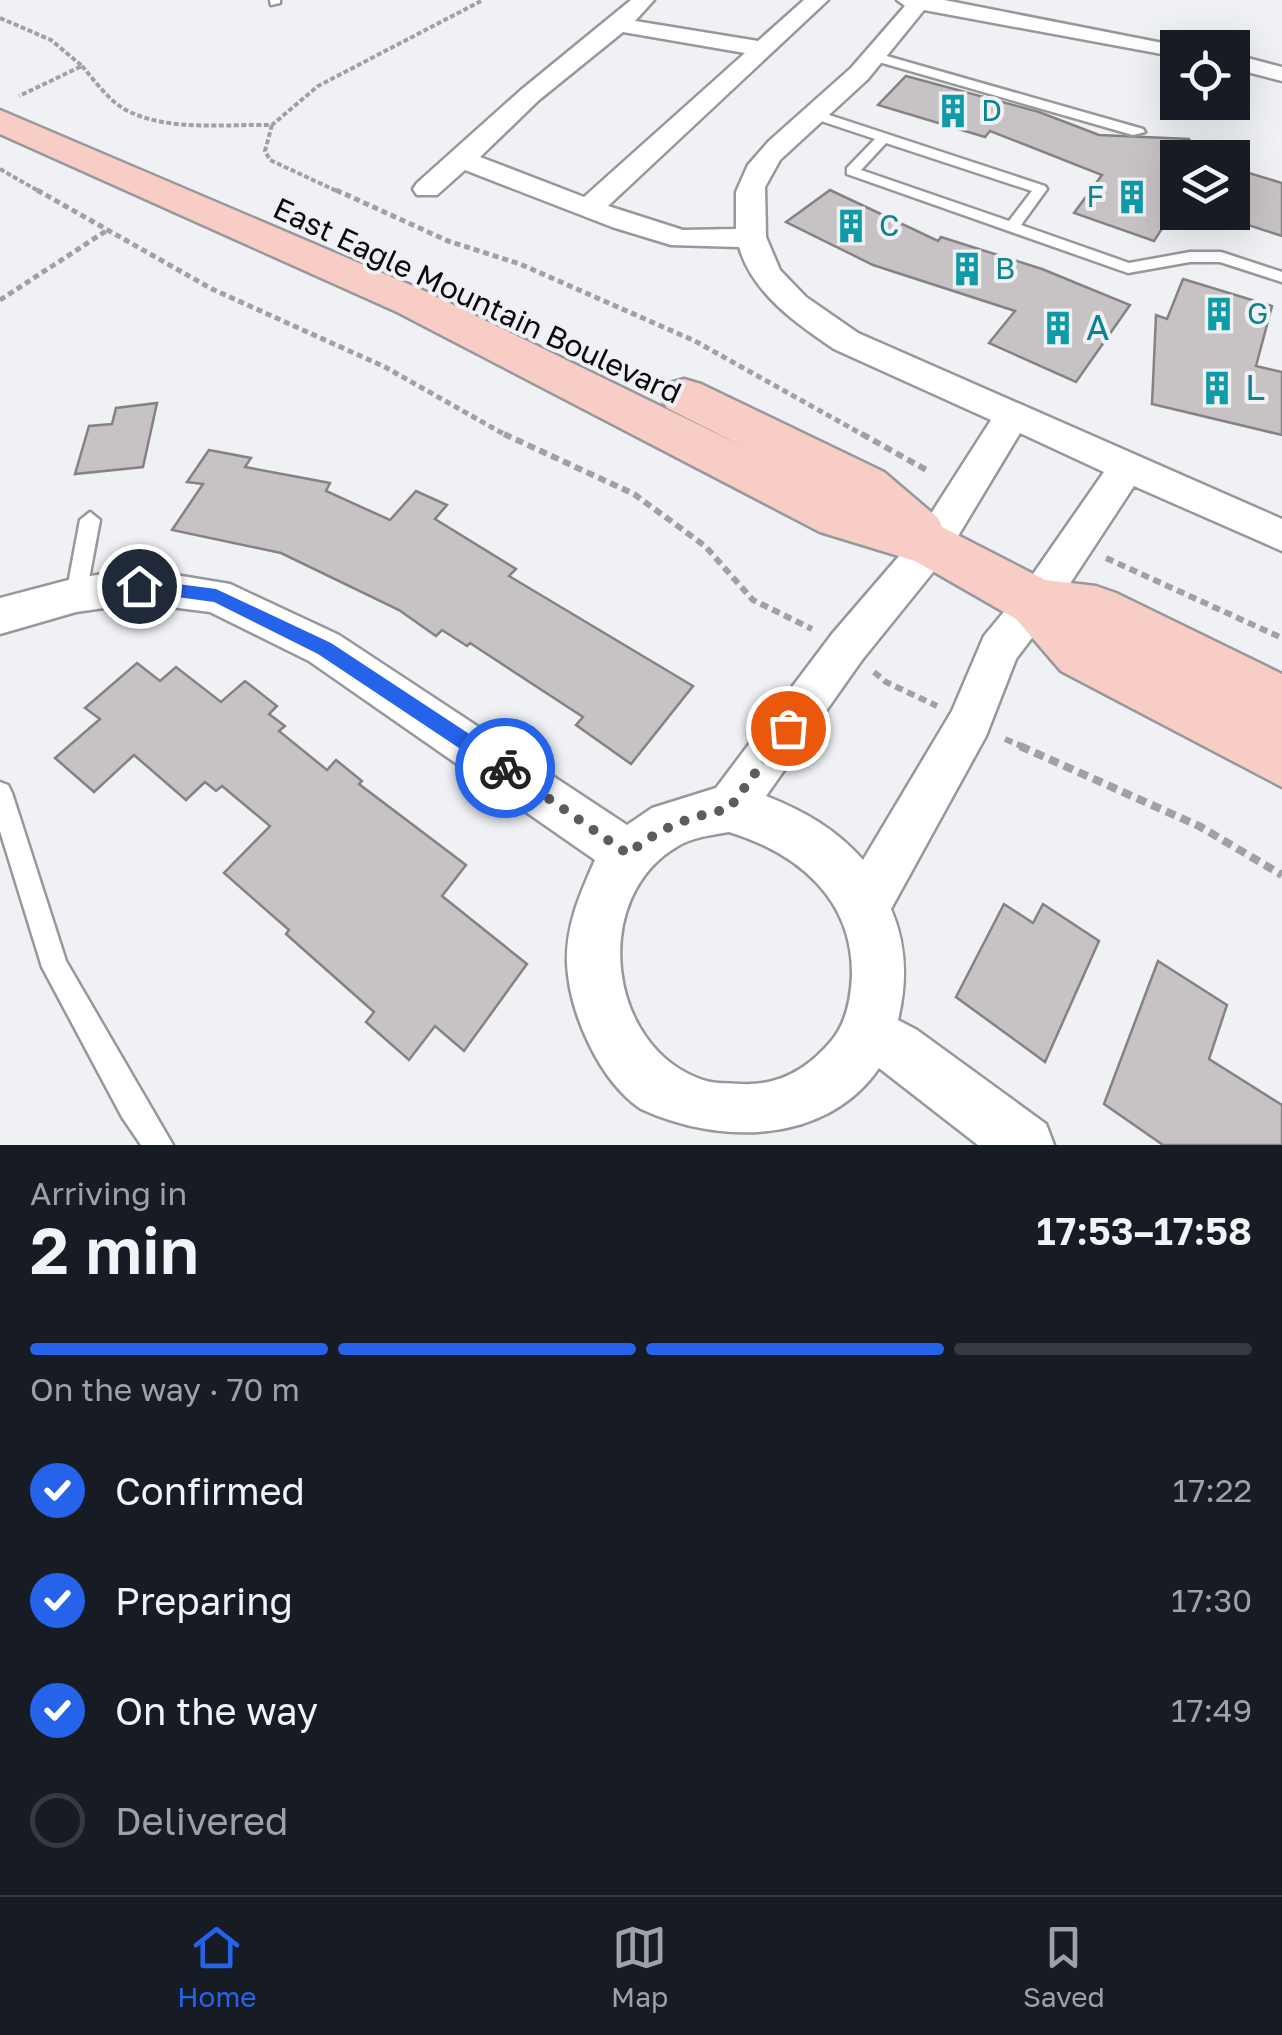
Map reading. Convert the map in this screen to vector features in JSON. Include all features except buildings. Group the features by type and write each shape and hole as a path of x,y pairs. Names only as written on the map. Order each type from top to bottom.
{"street":[{"path":"427,189 463,160 530,94 620,25 643,0"},
{"path":"591,206 660,136 817,0"},
{"path":"1160,47 916,1 876,57 759,169 749,189 749,238 766,275 811,318 846,341 1282,536"},
{"path":"620,25 765,49"},
{"path":"1250,66 1282,74"},
{"name":"East Eagle Mountain Boulevard","path":"5,104 412,302 839,517 932,545 1036,602 1082,653 1282,758"},
{"path":"463,160 622,221 682,239 749,238"},
{"path":"729,809 848,648 932,545 1011,418"},
{"path":"866,904 970,722 999,648 1036,602 1126,468"},
{"path":"0,616 76,595 139,586 216,596 324,648 628,854"},
{"name":"East Eagle Mountain Boulevard","path":"1036,602 1096,610 1282,704"},
{"path":"729,809 781,823 817,844 840,868 866,904 877,952 877,994 867,1034 834,1082 790,1109 729,1116 683,1104 633,1066 604,1021 592,975 597,916 604,890 628,854 652,834 685,818 729,809"},
{"path":"867,1034 898,1050 1025,1145"}],"lane":[{"path":"876,57 1138,132"},
{"path":"817,115 1040,189 1012,227"},
{"path":"884,138 852,170 1128,268 1190,257 1221,257 1282,277"},
{"path":"76,595 90,520"},
{"path":"0,793 55,967 132,1107 158,1145"}],"path":[{"path":"484,0 331,80 283,112 272,125 264,150 270,160 448,240 520,264 696,340 930,472"},
{"path":"0,18 52,40 129,111 160,118 272,125"},
{"path":"5,104 82,66"},
{"path":"0,169 212,288 385,367 501,432 634,494 704,546 754,600 813,630"},
{"path":"0,300 109,229"},
{"path":"1099,554 1282,638"},
{"path":"864,663 886,682 943,709"},
{"path":"1006,739 1199,826 1282,876"}],"way so far":[{"path":"505,768 628,854 652,834 685,818 729,809 788,728"}],"place":[{"name":"D","path":"953,111"},
{"name":"F","path":"1132,197"},
{"name":"C","path":"851,226"},
{"name":"B","path":"967,269"},
{"name":"G","path":"1219,314"},
{"name":"A","path":"1058,328"},
{"name":"L","path":"1217,388"}],"route":[{"path":"139,586 216,596 324,648 505,768"}]}
